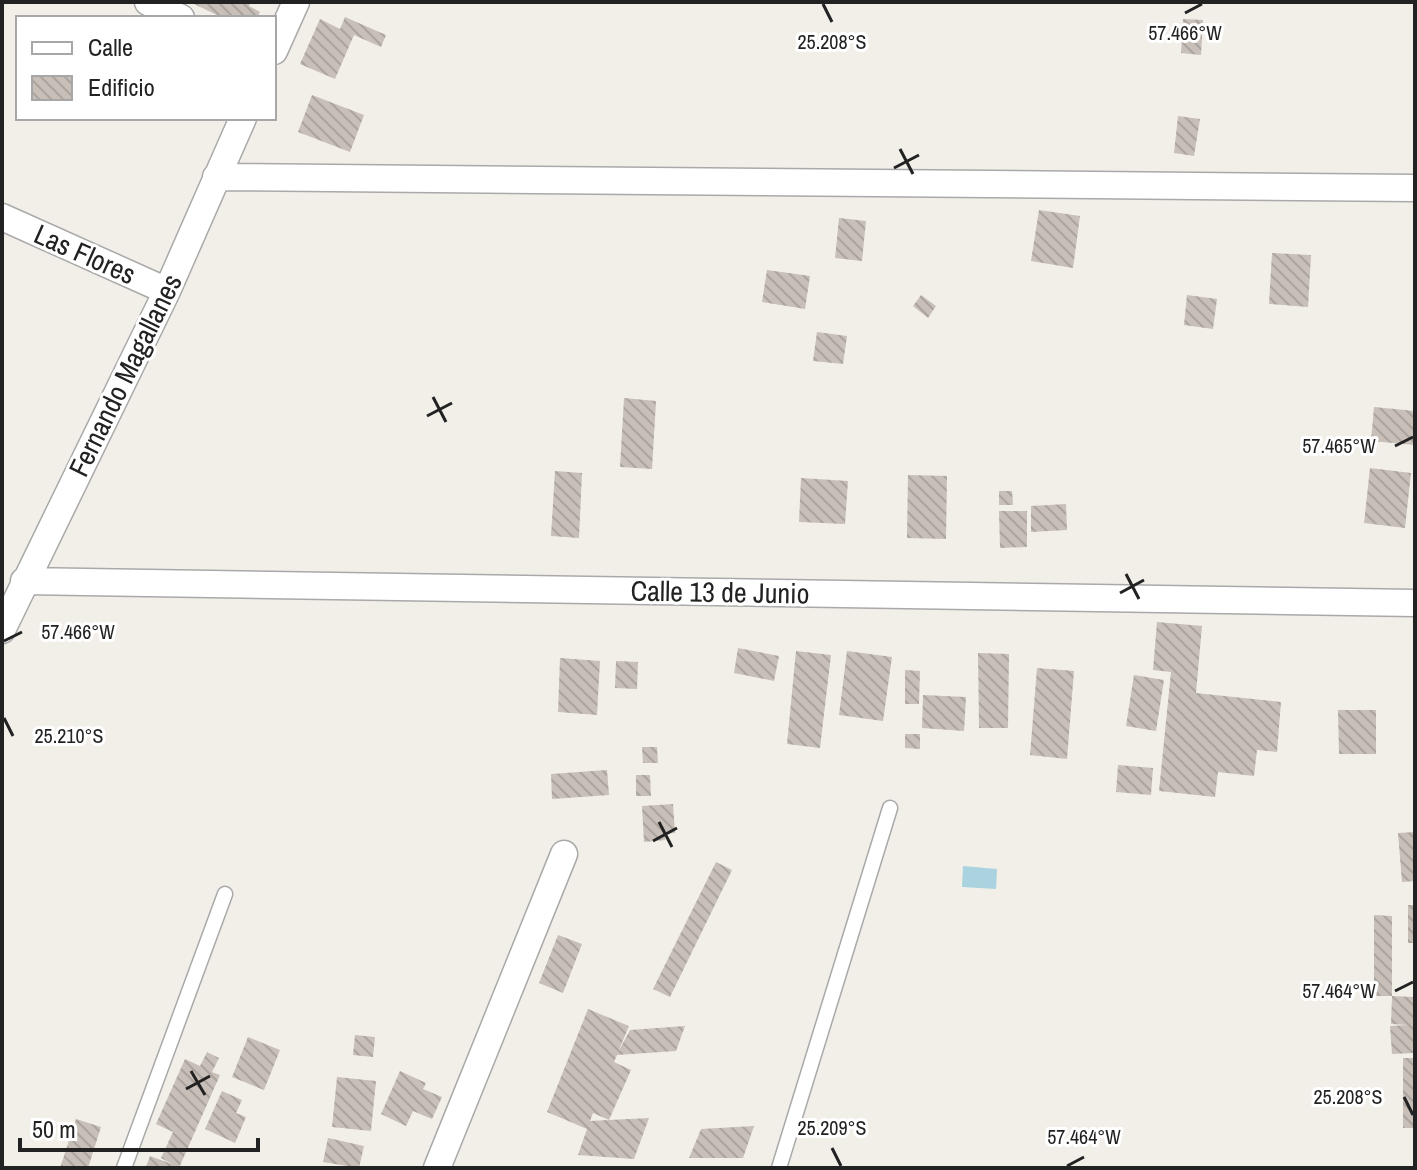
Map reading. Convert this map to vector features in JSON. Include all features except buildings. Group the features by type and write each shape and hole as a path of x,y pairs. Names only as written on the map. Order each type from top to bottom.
{"street":[{"path":"148,2 177,16"},
{"path":"276,47 296,2"},
{"name":"Fernando Magallanes","path":"2,630 167,291 242,120"},
{"path":"216,177 1415,188"},
{"name":"Las Flores","path":"2,217 167,291"},
{"name":"Calle 13 de Junio","path":"24,581 1415,603"},
{"path":"437,1168 564,854"}],"lane":[{"path":"779,1168 890,808"},
{"path":"124,1168 225,894"}],"water":[{"path":"963,866 997,869 996,889 962,887"}]}
